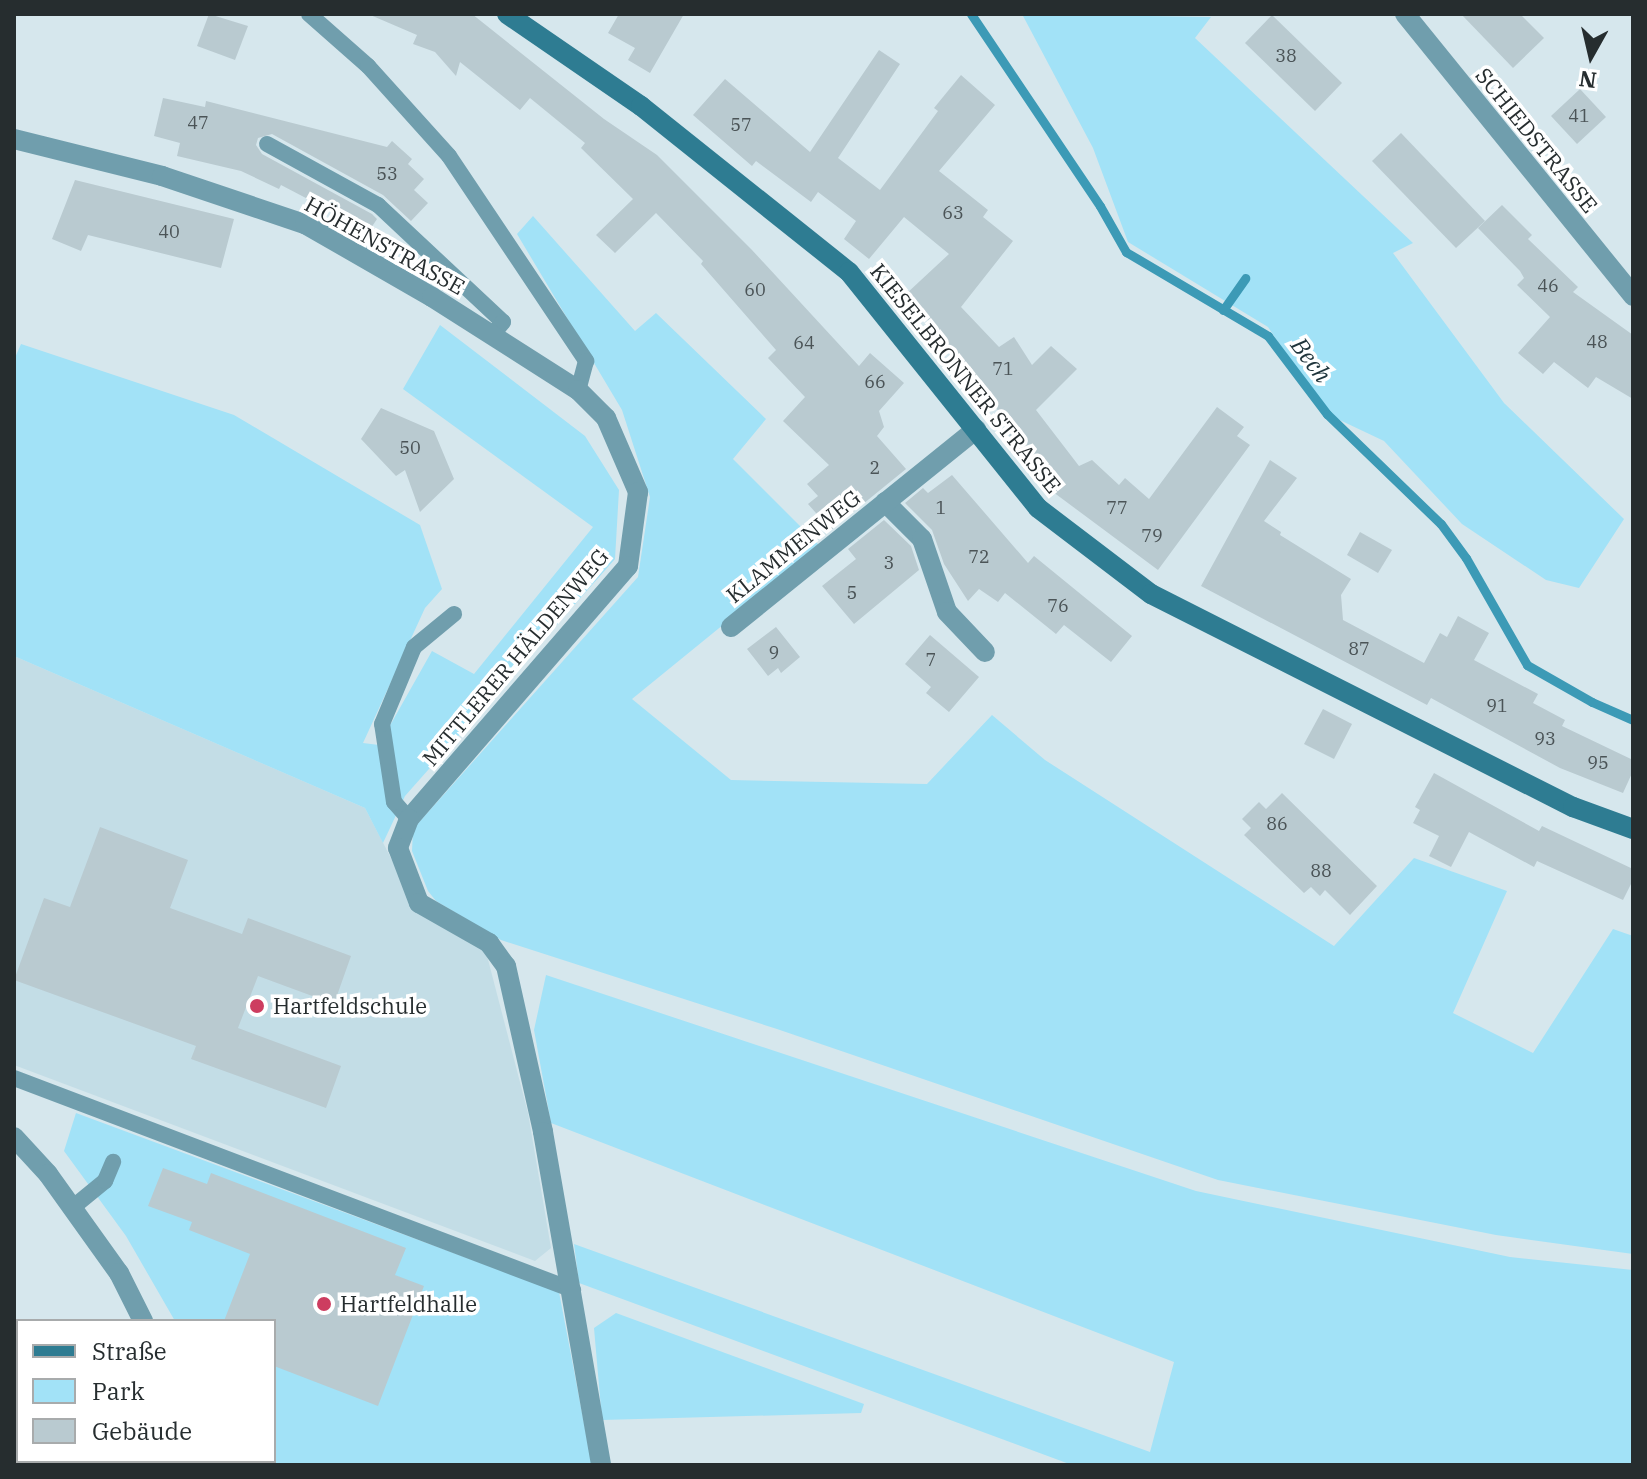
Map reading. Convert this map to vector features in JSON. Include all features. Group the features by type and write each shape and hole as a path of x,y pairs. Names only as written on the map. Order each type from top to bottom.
{"main road":[{"name":"KIESELBRONNER STRASSE","path":"507,14 641,106 849,272 1038,508 1151,594 1573,807 1633,829"}],"street":[{"name":"SCHIEDSTRASSE","path":"1405,14 1633,296"},
{"name":"HÖHENSTRASSE","path":"14,139 162,176 305,224 578,390"},
{"name":"MITTLERER HÄLDENWEG","path":"409,819 628,566 638,492 606,418 578,390"},
{"name":"KLAMMENWEG","path":"731,627 976,429"},
{"name":"KLAMMENWEG","path":"885,502 922,539 947,612 985,652"},
{"path":"409,819 398,848 419,903 489,943 506,966 573,1290 601,1465"},
{"path":"14,1137 72,1208 119,1273 142,1319"}],"lane":[{"path":"309,14 368,66 449,156 586,361 578,390"},
{"path":"267,144 378,205 503,322 492,335"},
{"path":"409,819 394,802 382,724 414,647 454,614"},
{"path":"14,1078 573,1290"},
{"path":"72,1208 105,1181 113,1162"}],"shaded area":[{"name":"Hartfeldschule","path":"14,656 365,808 420,914 485,948 528,1113 551,1248 535,1261 14,1065"}],"green space":[{"path":"1022,14 1211,17 1195,38 1413,243 1393,253 1504,403 1624,519 1579,588 1546,580 1462,524 1384,441 1327,414 1268,327 1128,242 1093,148"},
{"path":"533,216 635,331 656,313 766,419 733,459 820,546 632,699 731,780 927,784 992,715 1045,760 1334,946 1414,858 1507,891 1453,1013 1533,1053 1613,929 1633,936 1633,1254 1496,1235 1218,1180 777,1029 501,940 436,901 428,891 412,851 413,829 638,577 650,497 622,410 517,234"},
{"path":"440,325 585,436 619,490 615,559 405,796 383,843 365,808 14,656 14,360 21,344 234,415 420,525 442,589 425,608 363,743 379,745 432,651 474,674 593,527 403,389"},
{"path":"546,975 1196,1191 1510,1257 1633,1270 1633,1465 1072,1465 579,1283 574,1244 1150,1452 1174,1362 551,1123 534,1030"},
{"path":"76,1113 559,1292 592,1465 225,1465 276,1463 276,1319 174,1319 126,1236 64,1151"},
{"path":"616,1313 864,1404 861,1413 602,1420 594,1328"}],"building":[{"path":"209,14 248,26 235,60 197,46"},
{"path":"368,14 472,14 604,119 657,155 752,250 859,366 870,353 904,383 879,411 884,427 877,436 906,469 831,530 808,504 818,496 807,484 829,465 783,421 805,397 768,358 776,350 701,264 703,261 656,213 615,253 596,235 633,199 581,148 585,143 530,98 520,110 460,62 456,76 435,52 413,44 417,35"},
{"path":"619,14 684,14 650,73 628,60 635,48 608,33"},
{"path":"1461,14 1520,14 1544,38 1513,68"},
{"path":"1272,15 1342,83 1315,111 1245,43"},
{"path":"879,50 900,64 838,158 880,190 938,111 934,108 961,75 995,105 939,171 988,210 983,217 1013,241 961,307 999,347 1014,337 1032,365 1051,346 1077,369 1036,410 1079,466 1092,460 1119,485 1125,478 1149,499 1217,407 1244,427 1237,436 1250,445 1158,570 1045,486 1004,428 1008,425 972,373 906,294 949,254 904,217 869,259 844,239 856,221 818,192 811,202 756,161 752,166 693,115 725,79 810,152"},
{"path":"1580,89 1606,117 1577,144 1551,116"},
{"path":"163,98 205,107 206,101 387,147 392,141 412,159 408,164 424,179 414,190 428,203 411,221 383,195 272,134 258,138 256,145 262,154 372,214 377,219 369,231 281,185 279,189 241,171 177,156 180,143 154,136"},
{"path":"1401,133 1485,221 1456,248 1372,161"},
{"path":"75,180 234,219 221,268 88,235 81,251 52,239"},
{"path":"1502,205 1532,235 1528,239 1578,287 1573,292 1633,335 1633,399 1596,377 1588,388 1554,362 1543,374 1518,353 1550,317 1517,285 1524,278 1520,271 1478,228"},
{"path":"381,408 434,431 454,479 420,512 405,470 396,476 361,439"},
{"path":"1270,460 1297,478 1264,521 1281,532 1280,535 1351,579 1341,595 1343,620 1424,663 1440,633 1447,637 1458,616 1489,633 1474,660 1538,694 1533,703 1565,720 1562,726 1633,760 1633,771 1623,793 1560,768 1431,698 1427,705 1201,586"},
{"path":"952,475 1028,563 1034,556 1132,636 1111,662 1064,625 1056,634 1005,593 998,602 979,589 968,601 944,564 932,530 905,503 923,488 928,493"},
{"path":"884,520 911,546 919,570 854,624 822,586 856,559 848,549"},
{"path":"1360,532 1392,550 1378,573 1347,555"},
{"path":"776,627 800,657 781,673 778,668 768,676 747,649"},
{"path":"930,635 979,677 949,712 926,693 931,687 905,664"},
{"path":"1323,709 1352,724 1334,759 1304,744"},
{"path":"1434,773 1539,831 1542,826 1633,869 1633,880 1623,900 1537,861 1534,867 1469,832 1451,867 1429,856 1439,836 1413,823 1420,810 1415,807"},
{"path":"1282,793 1377,886 1350,915 1325,890 1320,896 1311,887 1304,893 1244,835 1251,828 1242,819 1259,802 1266,809"},
{"path":"100,827 188,860 170,908 242,934 248,918 351,956 334,1004 258,976 238,1028 341,1066 326,1108 191,1059 196,1046 14,980 44,898 70,907"},
{"name":"Hartfeldhalle","path":"163,1168 207,1184 211,1173 406,1248 395,1275 424,1286 378,1406 276,1367 276,1319 225,1319 250,1254 189,1230 192,1222 148,1206"}],"waterway":[{"name":"Bech","path":"971,14 1100,206 1126,252 1268,336 1327,414 1441,524 1466,558 1527,665 1592,702 1633,720"},
{"path":"1223,310 1245,278"}],"place":[{"name":"Hartfeldschule","path":"257,1006"},
{"name":"Hartfeldhalle","path":"324,1304"}]}
